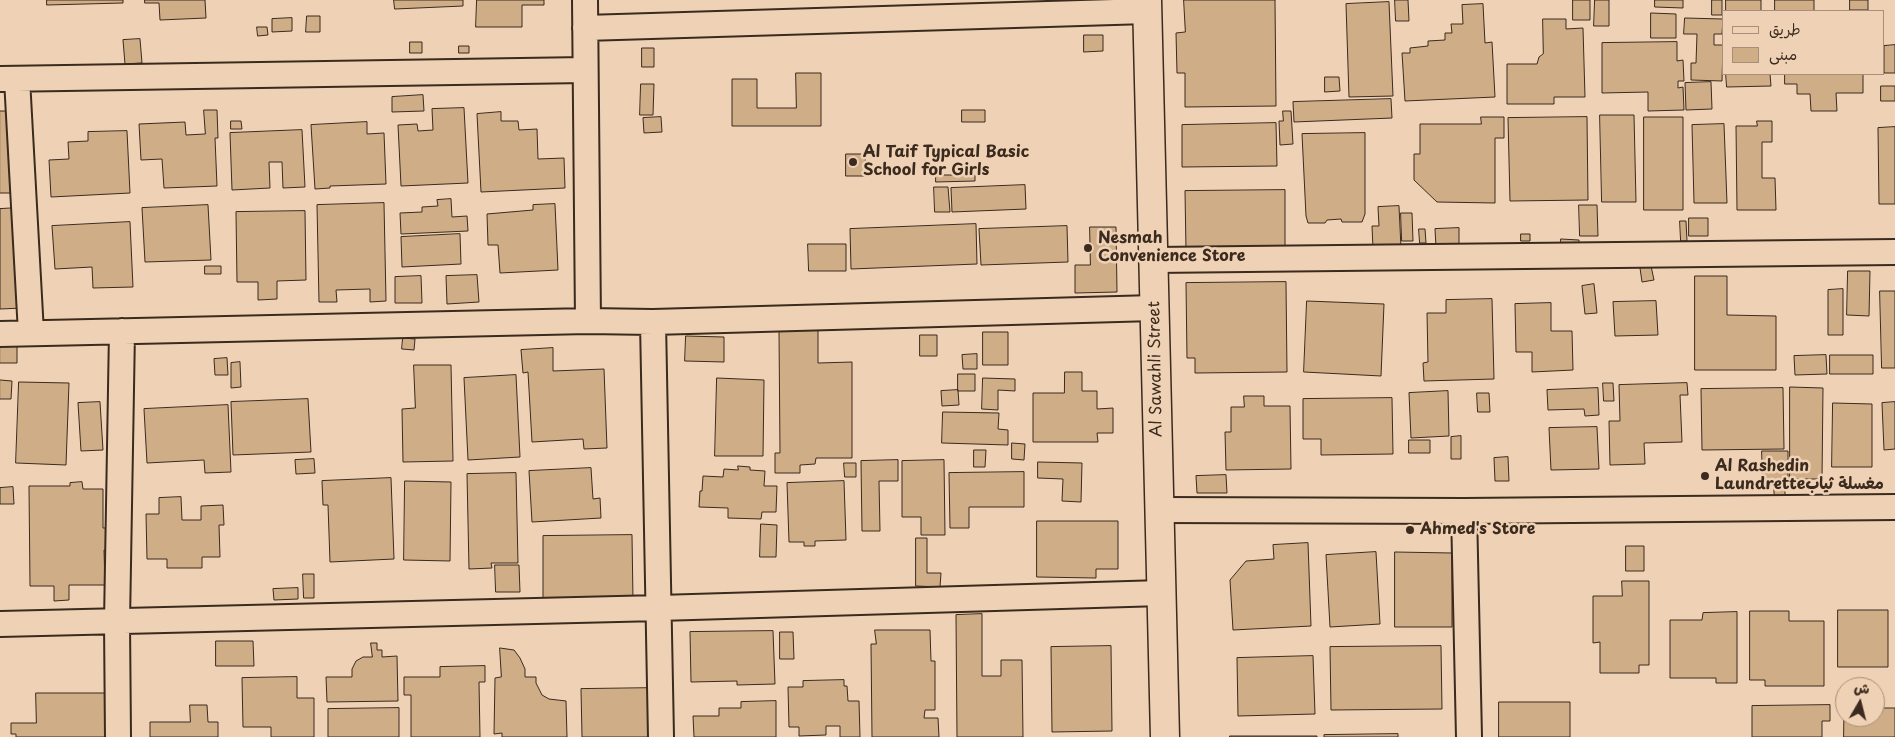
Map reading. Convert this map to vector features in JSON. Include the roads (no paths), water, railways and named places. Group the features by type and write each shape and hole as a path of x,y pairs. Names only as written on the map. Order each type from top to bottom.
{"street":[{"path":"585,0 588,321"},
{"path":"585,28 1147,6"},
{"name":"Al Sawahli Street","path":"1147,6 1165,737"},
{"path":"31,333 9,79 585,70"},
{"path":"1154,260 1895,252"},
{"path":"0,334 588,321 653,322 1154,308"},
{"path":"653,322 661,737"},
{"path":"118,737 117,622 122,331"},
{"path":"1160,510 1464,511 1895,507"},
{"path":"1464,511 1469,737"},
{"path":"0,624 659,608 1162,593"}],"place":[{"name":"Al Taif Typical Basic School for Girls","path":"853,162"},
{"name":"Nesmah Convenience Store","path":"1088,248"},
{"name":"Al Rashedin Laundretteمغسلة ثياب","path":"1705,476"},
{"name":"Ahmed's Store","path":"1410,530"}]}
